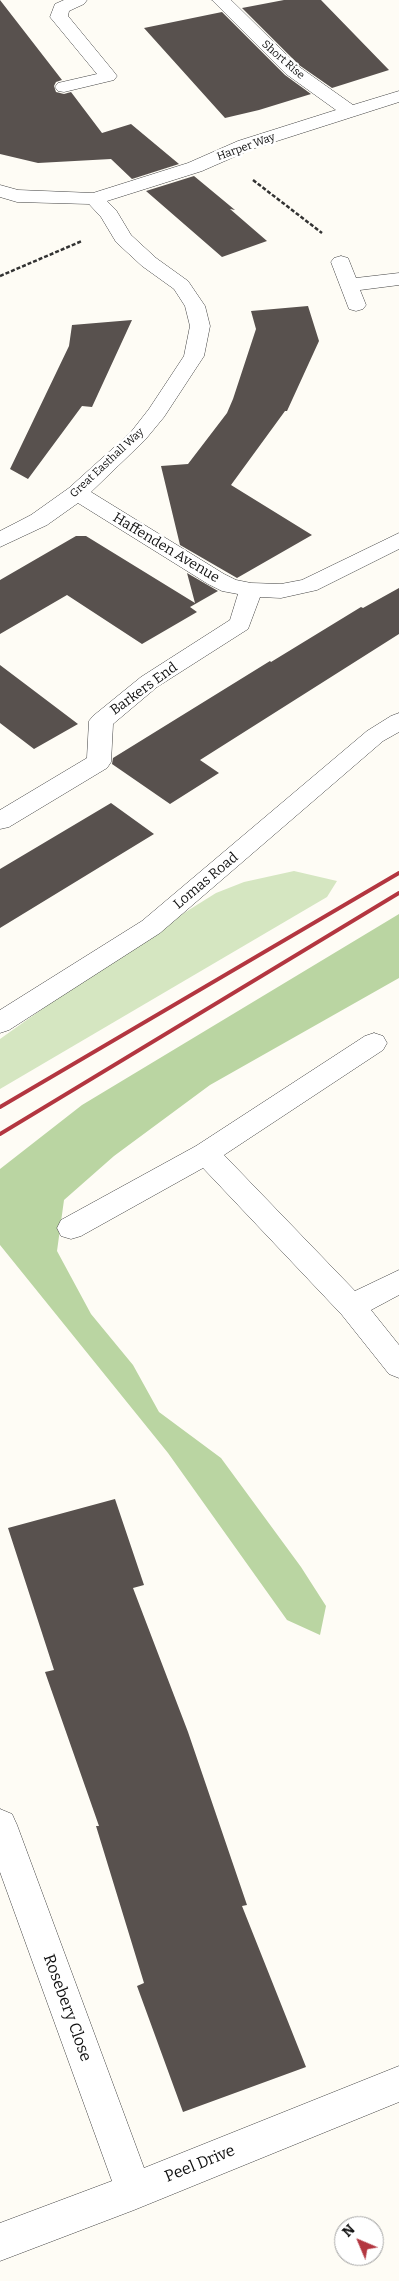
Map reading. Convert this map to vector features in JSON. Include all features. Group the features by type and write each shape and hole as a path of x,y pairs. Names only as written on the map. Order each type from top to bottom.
{"street":[{"path":"64,87 108,76 59,17 61,8 78,0"},
{"name":"Short Rise","path":"221,0 292,70 351,112"},
{"name":"Harper Way","path":"94,199 195,167 245,145 399,96"},
{"path":"0,191 18,196 94,199"},
{"name":"Great Easthall Way","path":"0,540 40,520 77,493 138,436 157,413 194,356 200,326 195,306 181,285 149,262 123,238 109,214 94,199"},
{"path":"341,262 356,305"},
{"path":"349,285 399,279"},
{"name":"Haffenden Avenue","path":"77,493 216,579 230,586 251,590 281,592 309,585 399,540"},
{"name":"Barkers End","path":"0,821 99,762 101,721 149,682 240,624 251,590"},
{"name":"Lomas Road","path":"0,1024 151,927 375,736 399,721"},
{"path":"71,1228 206,1153 374,1043"},
{"path":"206,1153 352,1307 399,1366"},
{"path":"352,1307 399,1282"},
{"name":"Rosebery Close","path":"0,1824 134,2191"},
{"name":"Peel Drive","path":"0,2242 134,2191 399,2084"}],"path":[{"path":"221,156 345,250 341,262"},
{"path":"0,276 85,239 100,243 123,238"}],"green space":[{"path":"294,871 337,881 327,897 0,1089 0,1039 128,948 216,893 244,882"},
{"path":"399,914 399,978 210,1085 114,1156 64,1200 57,1251 91,1314 133,1365 159,1412 221,1458 301,1567 326,1606 320,1635 287,1620 168,1453 0,1245 0,1169 82,1105"}],"building":[{"path":"0,0 62,80 56,82 54,86 56,92 64,94 71,92 102,133 131,124 179,164 132,179 111,159 38,163 0,154"},
{"path":"284,0 321,0 389,70 332,88 299,65 242,8"},
{"path":"222,12 285,75 311,94 225,118 144,28"},
{"path":"194,176 235,210 230,209 267,241 222,257 146,191"},
{"path":"308,306 319,341 287,411 285,411 231,485 312,535 237,578 180,545 161,466 188,464 227,413 256,329 251,311"},
{"path":"132,320 92,407 82,406 28,479 10,469 69,346 72,325"},
{"path":"76,536 86,536 195,603 187,573 218,591 190,607 197,612 142,644 67,595 0,634 0,580"},
{"path":"399,588 399,634 200,760 219,773 170,804 112,764 113,758 270,661 361,607 363,608"},
{"path":"0,665 78,724 34,749 0,723"},
{"path":"111,803 154,834 0,928 0,869"},
{"path":"115,1499 144,1585 133,1588 188,1732 247,1905 242,1906 306,2067 183,2112 137,1986 144,1983 96,1826 99,1826 45,1672 54,1670 8,1528"}],"railway":[{"path":"0,1107 399,873"},
{"path":"0,1134 399,893"}]}
